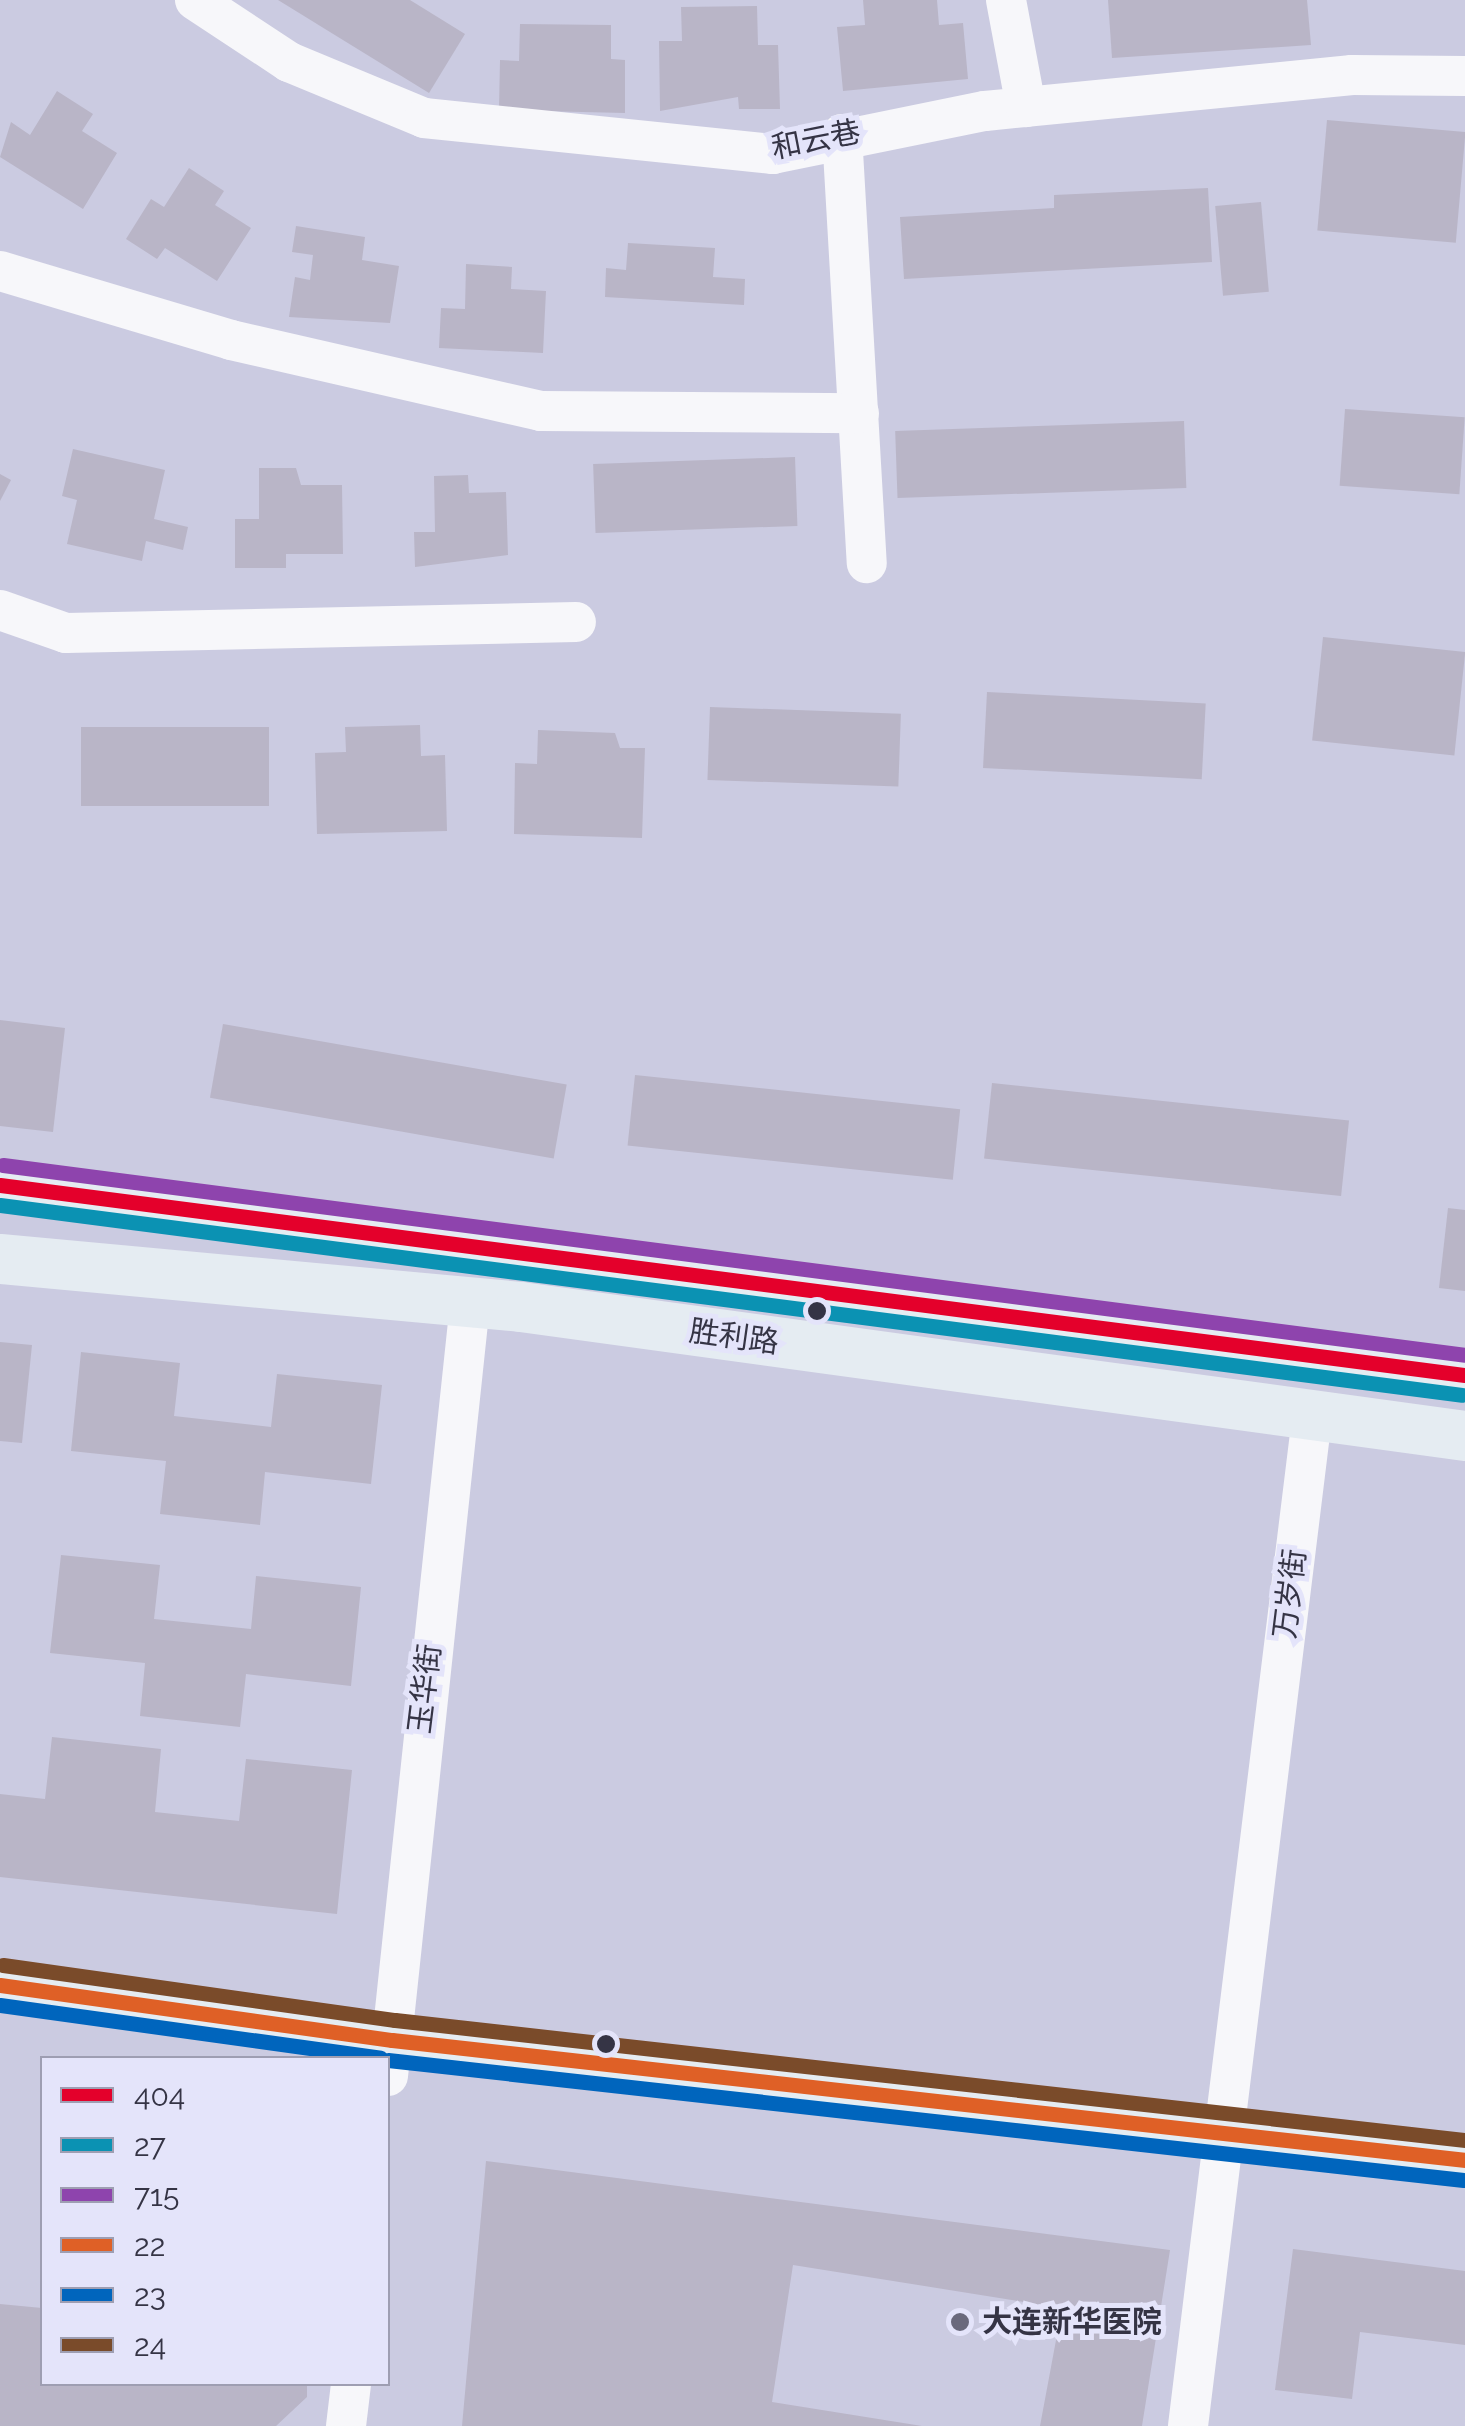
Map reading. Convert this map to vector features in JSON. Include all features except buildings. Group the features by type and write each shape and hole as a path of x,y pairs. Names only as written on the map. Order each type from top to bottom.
{"main road":[{"name":"胜利路","path":"0,1185 1465,1375"},
{"name":"胜利路","path":"0,1258 470,1303 1465,1436"},
{"path":"0,1984 379,2056"},
{"path":"390,2058 1224,2130 1465,2160"}],"street":[{"name":"和云巷","path":"195,0 289,62 424,118 773,154 842,134 1026,107 1352,75 1465,76"},
{"path":"1006,0 1026,107"},
{"path":"842,134 868,563"},
{"path":"0,270 231,340 542,411 859,413"},
{"path":"0,610 66,634 576,622"},
{"name":"玉华街","path":"390,2058 470,1303"},
{"name":"万岁街","path":"1188,2426 1312,1417"},
{"path":"346,2426 351,2386"}],"transit line":[{"name":"715","path":"3,1165 1465,1355"},
{"name":"404","path":"0,1185 1465,1375"},
{"name":"27","path":"0,1205 1462,1395"},
{"name":"24","path":"3,1965 395,2020 1465,2140"},
{"name":"22","path":"0,1985 392,2040 1465,2160"},
{"name":"23","path":"0,2005 366,2056"},
{"name":"23","path":"390,2060 1463,2180"}],"place":[{"name":"大连新华医院","path":"960,2322"}]}
